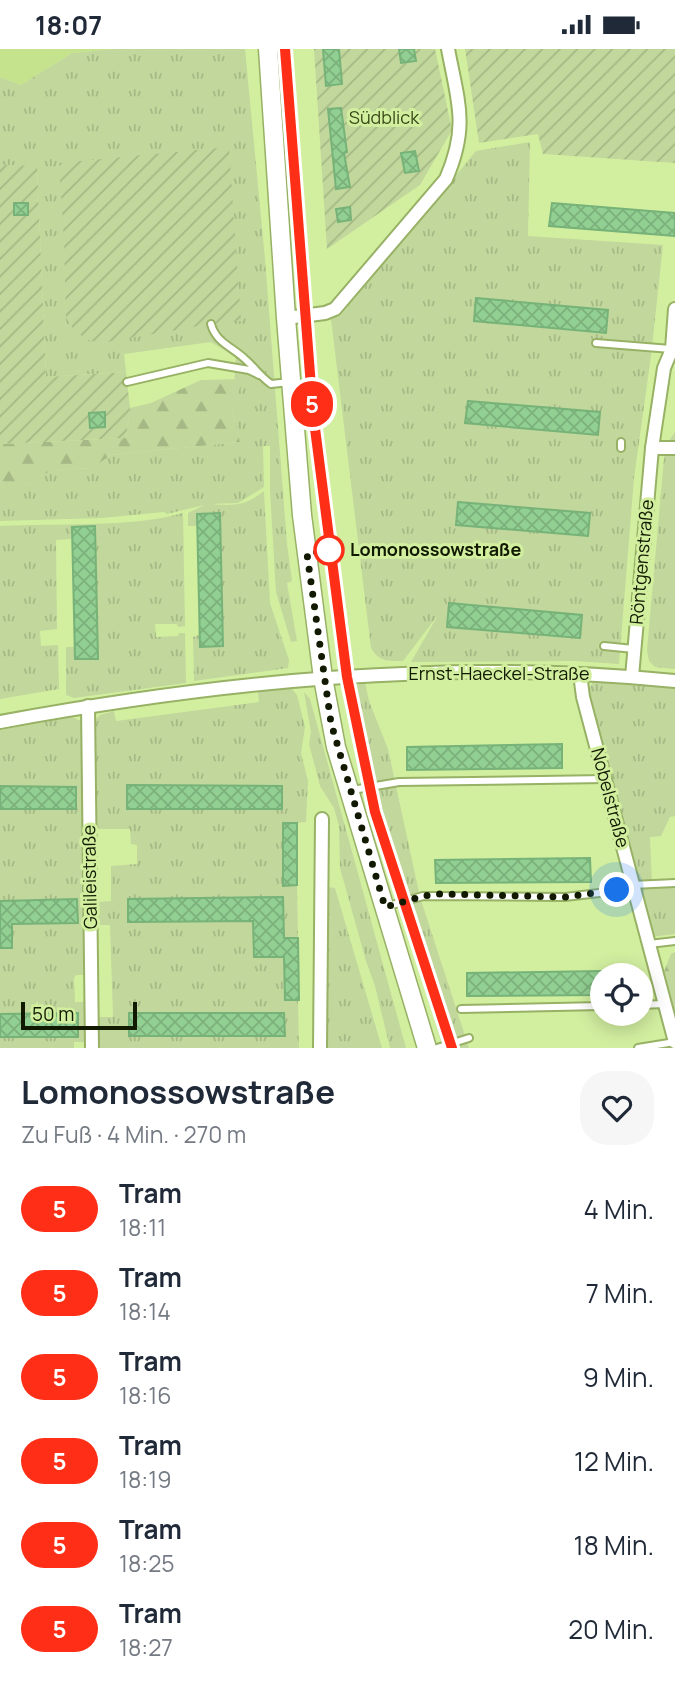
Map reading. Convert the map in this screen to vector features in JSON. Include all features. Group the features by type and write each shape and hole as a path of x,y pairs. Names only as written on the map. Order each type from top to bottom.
{"main road":[{"path":"268,49 302,515 323,678 349,790 427,1048"}],"street":[{"path":"286,318 325,313 335,309 446,179 460,135 460,109 448,49"},
{"name":"Röntgenstraße","path":"632,677 652,448 664,368 672,349 675,309"},
{"path":"652,448 675,448"},
{"name":"Ernst-Haeckel-Straße","path":"323,678 441,673 579,674 675,681"},
{"name":"Nobelstraße","path":"579,674 675,1042"},
{"path":"0,722 88,706 323,678"},
{"name":"Galileistraße","path":"88,706 92,1048"},
{"path":"320,1048 322,819"}],"lane":[{"path":"211,324 218,338 245,359 258,375"},
{"path":"596,343 672,349"},
{"path":"127,382 208,363 249,370 271,384 292,382"},
{"path":"604,646 634,649"},
{"path":"349,790 399,782 605,779"},
{"path":"385,907 432,895 565,897 675,883"},
{"path":"648,944 675,940"},
{"path":"653,1004 664,1004"},
{"path":"461,1009 590,1006"},
{"path":"438,1048 469,1038"},
{"path":"638,1048 675,1042"}],"shaded area":[{"path":"0,49 114,49 72,53 21,85 0,77"}],"green space":[{"path":"114,49 245,49 292,581 287,583 297,641 291,642 276,592 270,446 263,446 264,487 238,503 210,504 239,504 264,491 270,603 289,660 288,668 194,681 193,637 199,635 200,647 223,646 220,513 197,514 197,526 188,526 188,513 204,505 167,514 164,512 102,518 0,521 0,481 7,494 52,470 92,468 111,455 240,442 232,411 236,357 211,342 124,354 126,372 46,377 37,167 0,165 0,77 21,85 72,53"},
{"name":"Südblick","path":"314,49 435,49 452,130 420,185 327,249"},
{"path":"465,49 675,49 675,163 543,154 538,134 479,143"},
{"path":"530,142 528,236 663,245 634,478 619,664 575,661 411,662 438,615 403,661 384,660 371,648 331,319 341,315 476,151"},
{"path":"229,147 241,321 101,343 88,340 75,331 66,318 59,163"},
{"path":"0,165 37,166 46,377 126,372 130,408 126,438 0,444"},
{"path":"243,379 232,411 240,442 111,455 92,468 52,470 25,486 21,495 7,494 0,481 0,444 126,438 130,408 151,403 201,380"},
{"path":"675,432 675,669 655,667 649,661 647,650 665,447"},
{"path":"183,513 185,626 155,624 156,637 185,633 186,683 74,698 66,695 66,647 75,647 75,659 97,659 95,526 72,527 72,539 56,540 57,629 40,631 41,646 58,645 59,689 0,699 0,526 117,523"},
{"path":"365,682 369,701 388,749 420,897 469,1048 443,1048 371,816 346,704 356,686"},
{"path":"593,682 675,688 675,816 670,817 661,836 650,837 652,884 675,883 675,934 650,937 612,779 587,691"},
{"path":"291,688 297,695 305,727 301,753 308,781 306,822 283,824 283,885 297,885 298,938 284,938 285,999 298,1000 299,1048 97,1048 97,1017 113,1017 110,925 98,925 98,902 111,901 111,866 137,864 137,845 131,844 130,829 94,829 96,719 114,711 116,721 259,702 258,691"},
{"path":"304,692 310,699 406,1048 390,1048 375,986 340,868 339,826 334,808 320,786 309,744 311,732"},
{"path":"72,717 81,721 84,726 88,975 76,975 74,978 75,1002 87,1002 87,1042 74,1042 74,1048 0,1048 0,730"},
{"path":"328,887 335,888 382,1048 327,1048"},
{"path":"675,952 675,1022 663,974 671,954"}],"building":[{"path":"323,49 339,49 342,84 326,86"},
{"path":"399,49 414,49 416,61 401,63"},
{"path":"341,108 347,152 344,153 350,187 336,189 328,109"},
{"path":"415,151 419,171 405,173 401,153"},
{"path":"14,203 28,203 28,215 14,215"},
{"path":"552,203 675,213 675,236 549,226"},
{"path":"350,207 351,220 338,222 336,209"},
{"path":"476,298 608,310 606,333 474,321"},
{"path":"468,401 600,412 598,435 465,423"},
{"path":"105,412 105,427 90,428 89,413"},
{"path":"458,502 590,513 588,536 456,525"},
{"path":"220,513 223,646 200,647 197,514"},
{"path":"95,526 98,659 75,659 72,527"},
{"path":"449,603 582,615 580,638 447,627"},
{"path":"562,744 562,768 407,770 407,747"},
{"path":"127,785 282,786 282,809 127,809"},
{"path":"0,786 76,787 76,809 0,809"},
{"path":"283,823 297,823 297,885 283,886"},
{"path":"590,858 591,882 436,883 435,860"},
{"path":"283,897 284,938 298,938 299,1000 285,1000 284,957 254,957 253,921 128,922 128,899"},
{"path":"77,899 78,923 12,924 12,948 0,948 0,901"},
{"path":"590,971 590,995 467,996 467,973"},
{"path":"78,1013 78,1037 0,1037 0,1014"},
{"path":"129,1013 284,1013 285,1036 129,1036"}],"tram line":[{"path":"285,49 313,413 347,677 375,812 452,1048"},
{"name":"5","path":"285,49 313,413 347,677 375,812 452,1048"}],"place":[{"name":"Lomonossowstraße","path":"329,550"}],"route":[{"path":"329,550 307,554 323,678 337,747 385,907 440,894 565,897 617,890"}]}
